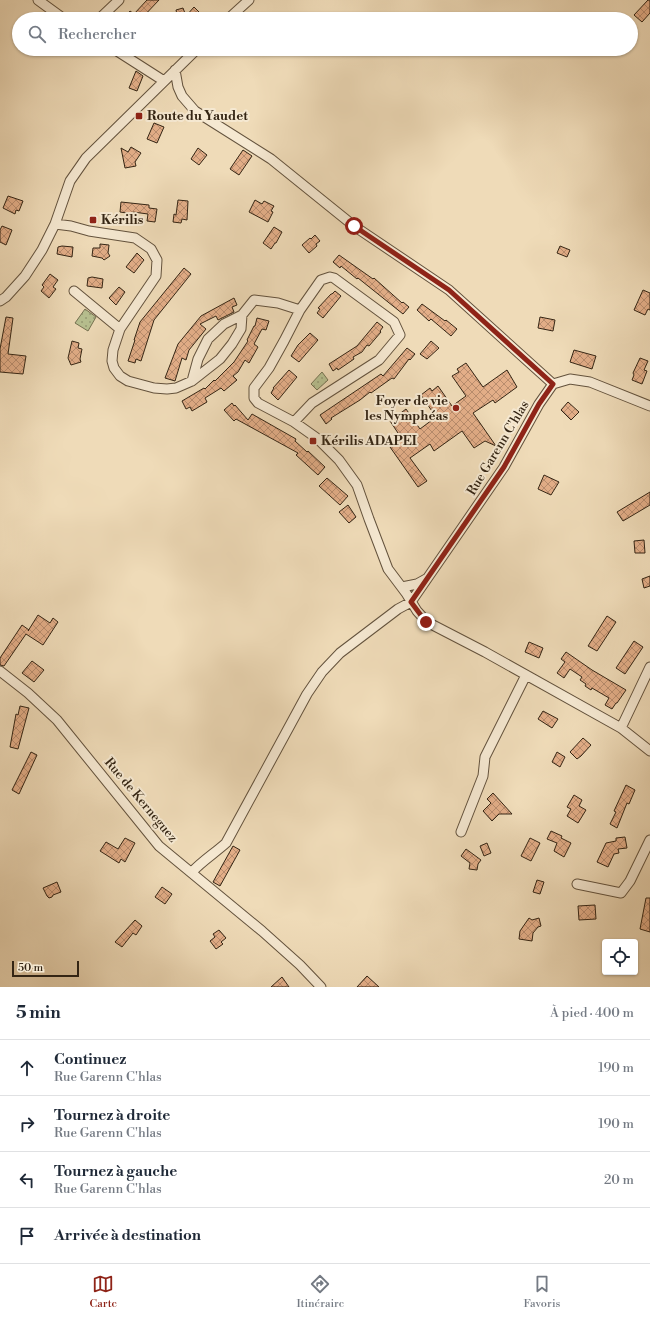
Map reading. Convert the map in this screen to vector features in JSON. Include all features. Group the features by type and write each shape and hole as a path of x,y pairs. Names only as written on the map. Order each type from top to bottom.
{"street":[{"path":"38,0 54,12"},
{"path":"106,12 118,0"},
{"path":"236,12 249,0"},
{"path":"125,56 164,81"},
{"path":"0,301 6,297 25,276 42,250 54,224 70,181 86,158 190,56"},
{"path":"175,70 178,87 182,96 195,111 271,159 354,226 449,290 553,384 570,379 590,382 650,406"},
{"path":"54,224 135,238 151,249 157,260 156,276 120,329 113,350 112,361 114,368 120,376 128,381 154,388 176,388 192,381 220,359 232,344 241,329 242,314"},
{"path":"294,422 312,403 379,360 400,335 394,322 330,276 321,280 300,310 280,348 254,388 254,398 258,403 294,422 318,439 339,460 358,485 388,569 426,622 485,652 621,728 650,751"},
{"path":"74,291 120,329"},
{"path":"192,381 198,359 208,340 224,324 242,314 254,300 278,303 300,310"},
{"name":"Rue Garenn C'hlas","path":"411,602 504,467 539,404 553,384"},
{"path":"402,587 417,584 428,579"},
{"path":"192,872 200,863 213,855 226,843 307,694 322,672 340,653 398,609 411,602"},
{"path":"621,728 650,667"},
{"name":"Rue de Kerneguez","path":"0,671 28,693 57,720 159,846 192,872 283,950 321,987"},
{"path":"461,832 483,776 485,758 526,675"},
{"path":"577,884 621,893 630,881 650,840"}],"green space":[{"path":"85,309 96,317 88,331 75,323"},
{"path":"322,372 328,380 317,390 311,384"}],"building":[{"path":"147,0 159,0 148,12 136,12"},
{"path":"648,0 650,0 650,13 642,22 638,18 637,12"},
{"path":"194,7 199,12 190,12"},
{"path":"183,8 184,12 176,12 176,10"},
{"path":"136,71 143,76 137,91 129,88"},
{"path":"154,123 164,127 157,143 147,139"},
{"path":"131,147 141,153 135,162 136,166 125,168 121,148 128,152"},
{"path":"198,148 207,155 199,165 191,159"},
{"path":"243,150 252,156 239,175 230,169"},
{"path":"8,196 23,201 19,211 16,210 15,214 3,208"},
{"path":"178,200 188,201 187,220 182,219 181,223 173,222 174,214 176,215"},
{"path":"255,200 262,204 264,201 274,206 268,222 249,212"},
{"path":"121,202 149,205 149,208 157,209 155,222 147,221 148,214 120,212"},
{"path":"2,226 12,230 6,245 0,242 0,230"},
{"path":"274,227 282,232 271,249 263,243"},
{"path":"315,235 320,241 309,253 302,245"},
{"path":"100,244 109,245 108,253 110,256 104,260 102,258 92,256 93,248 100,248"},
{"path":"560,246 570,250 567,257 557,253"},
{"path":"58,247 73,247 72,257 57,254"},
{"path":"137,253 144,260 134,273 126,267"},
{"path":"339,255 373,279 374,278 402,303 403,302 409,307 403,314 358,278 357,279 341,266 340,268 333,262"},
{"path":"184,268 191,274 154,320 141,361 136,359 135,363 128,361 140,322"},
{"path":"50,274 58,280 53,287 56,289 49,298 41,291 44,287 42,285"},
{"path":"92,277 103,279 102,288 87,286 88,278"},
{"path":"119,287 125,292 116,305 109,298"},
{"path":"643,290 650,293 650,310 648,309 645,315 634,310"},
{"path":"335,291 341,296 323,318 317,313 320,309 318,308"},
{"path":"234,298 237,305 232,307 234,312 218,320 216,316 200,324 206,329 189,350 186,360 182,358 175,381 165,378 178,344 201,316"},
{"path":"422,304 457,329 451,336 431,319 429,321 417,310"},
{"path":"6,317 13,318 8,354 26,356 23,374 0,372 0,349"},
{"path":"540,317 555,320 553,331 538,328"},
{"path":"257,318 269,321 266,330 262,329 254,344 258,347 249,363 245,360 238,372 233,376 237,380 224,391 221,388 205,398 207,402 192,411 190,407 186,409 182,401 204,388 205,389 234,362 248,341 247,340 255,326"},
{"path":"377,322 383,327 380,331 381,332 369,346 367,345 362,352 353,357 354,359 338,370 337,368 333,371 329,364 357,346"},
{"path":"310,333 318,340 299,362 291,356 298,345"},
{"path":"72,341 79,343 78,348 82,349 80,359 81,362 71,365 68,358"},
{"path":"431,341 439,348 427,359 420,354"},
{"path":"407,348 415,354 410,360 409,359 394,379 392,378 371,393 370,392 331,418 332,419 326,424 320,415 381,374 383,376"},
{"path":"574,350 596,356 592,369 570,362"},
{"path":"640,358 648,361 644,370 647,371 642,384 632,380 634,375 633,373"},
{"name":"Foyer de vie les Nymphéas","path":"466,363 483,387 507,370 517,387 495,403 493,400 473,413 496,446 485,441 474,448 462,431 434,451 430,444 410,458 427,481 418,487 390,447 402,439 390,421 406,409 420,429 436,417 421,395 430,388 432,391 438,386 452,406 466,396 452,376 459,372 457,369"},
{"path":"289,370 297,377 278,400 271,393 273,388"},
{"path":"568,402 579,412 571,420 561,410"},
{"path":"232,403 248,420 252,414 296,439 295,441 325,467 318,475 296,455 298,453 236,419 234,421 224,410"},
{"path":"544,475 559,482 551,495 538,489"},
{"path":"327,478 348,496 340,505 319,486"},
{"path":"650,492 650,505 623,521 617,512"},
{"path":"348,505 356,517 349,523 339,512"},
{"path":"644,540 645,553 635,553 634,541"},
{"path":"650,576 650,586 644,588 642,579"},
{"path":"38,615 50,623 53,618 58,622 43,645 26,634 4,666 0,665 0,658 22,625 29,630"},
{"path":"607,616 616,622 597,651 588,646"},
{"path":"634,641 643,647 625,674 616,668"},
{"path":"529,642 543,648 539,658 525,652"},
{"path":"566,652 592,670 626,690 612,709 605,705 609,698 592,688 591,690 585,686 586,684 580,680 582,677 570,669 564,678 557,673 565,662 561,659"},
{"path":"32,661 44,670 34,682 22,673"},
{"path":"20,706 29,708 18,749 10,747 16,714 18,715"},
{"path":"543,711 558,719 552,728 538,719"},
{"path":"583,738 591,745 577,759 570,752"},
{"path":"31,752 37,755 19,794 12,790"},
{"path":"557,752 565,757 560,767 552,762"},
{"path":"626,785 635,790 629,804 627,803 617,828 610,824 616,812 614,811"},
{"path":"493,793 512,814 499,814 492,821 483,811 491,803 487,799"},
{"path":"574,795 582,800 579,806 586,810 578,823 567,816 571,809 567,807"},
{"path":"551,831 562,836 561,838 571,843 564,857 554,851 557,843 547,839"},
{"path":"625,837 627,848 618,849 619,853 614,854 608,867 597,862 606,843 616,841 616,838"},
{"path":"125,838 135,843 125,862 121,859 119,863 100,851 106,842 118,849"},
{"path":"530,838 540,843 531,861 521,856"},
{"path":"487,843 491,853 484,856 480,846"},
{"path":"233,846 240,850 220,886 213,882"},
{"path":"466,849 481,860 478,864 477,870 469,869 470,863 461,856"},
{"path":"537,880 544,882 540,894 533,892"},
{"path":"57,882 61,892 49,898 43,888"},
{"path":"162,887 172,894 165,904 155,897"},
{"path":"646,898 650,898 650,932 640,929"},
{"path":"595,905 596,919 579,920 578,906"},
{"path":"529,918 532,920 539,918 541,926 538,927 533,933 532,941 519,939 520,931"},
{"path":"135,920 142,926 136,935 133,933 122,947 115,942"},
{"path":"219,930 226,938 221,942 223,944 216,949 210,941 215,937 213,934"},
{"path":"367,976 379,987 357,987"},
{"path":"282,977 289,987 271,987"}],"place":[{"name":"Route du Yaudet","path":"139,116"},
{"name":"Kérilis","path":"93,220"},
{"name":"Foyer de vie les Nymphéas","path":"456,408"},
{"name":"Kérilis ADAPEI","path":"313,441"}],"route":[{"path":"354,226 449,290 553,384 539,404 504,467 411,602 426,622"}]}
